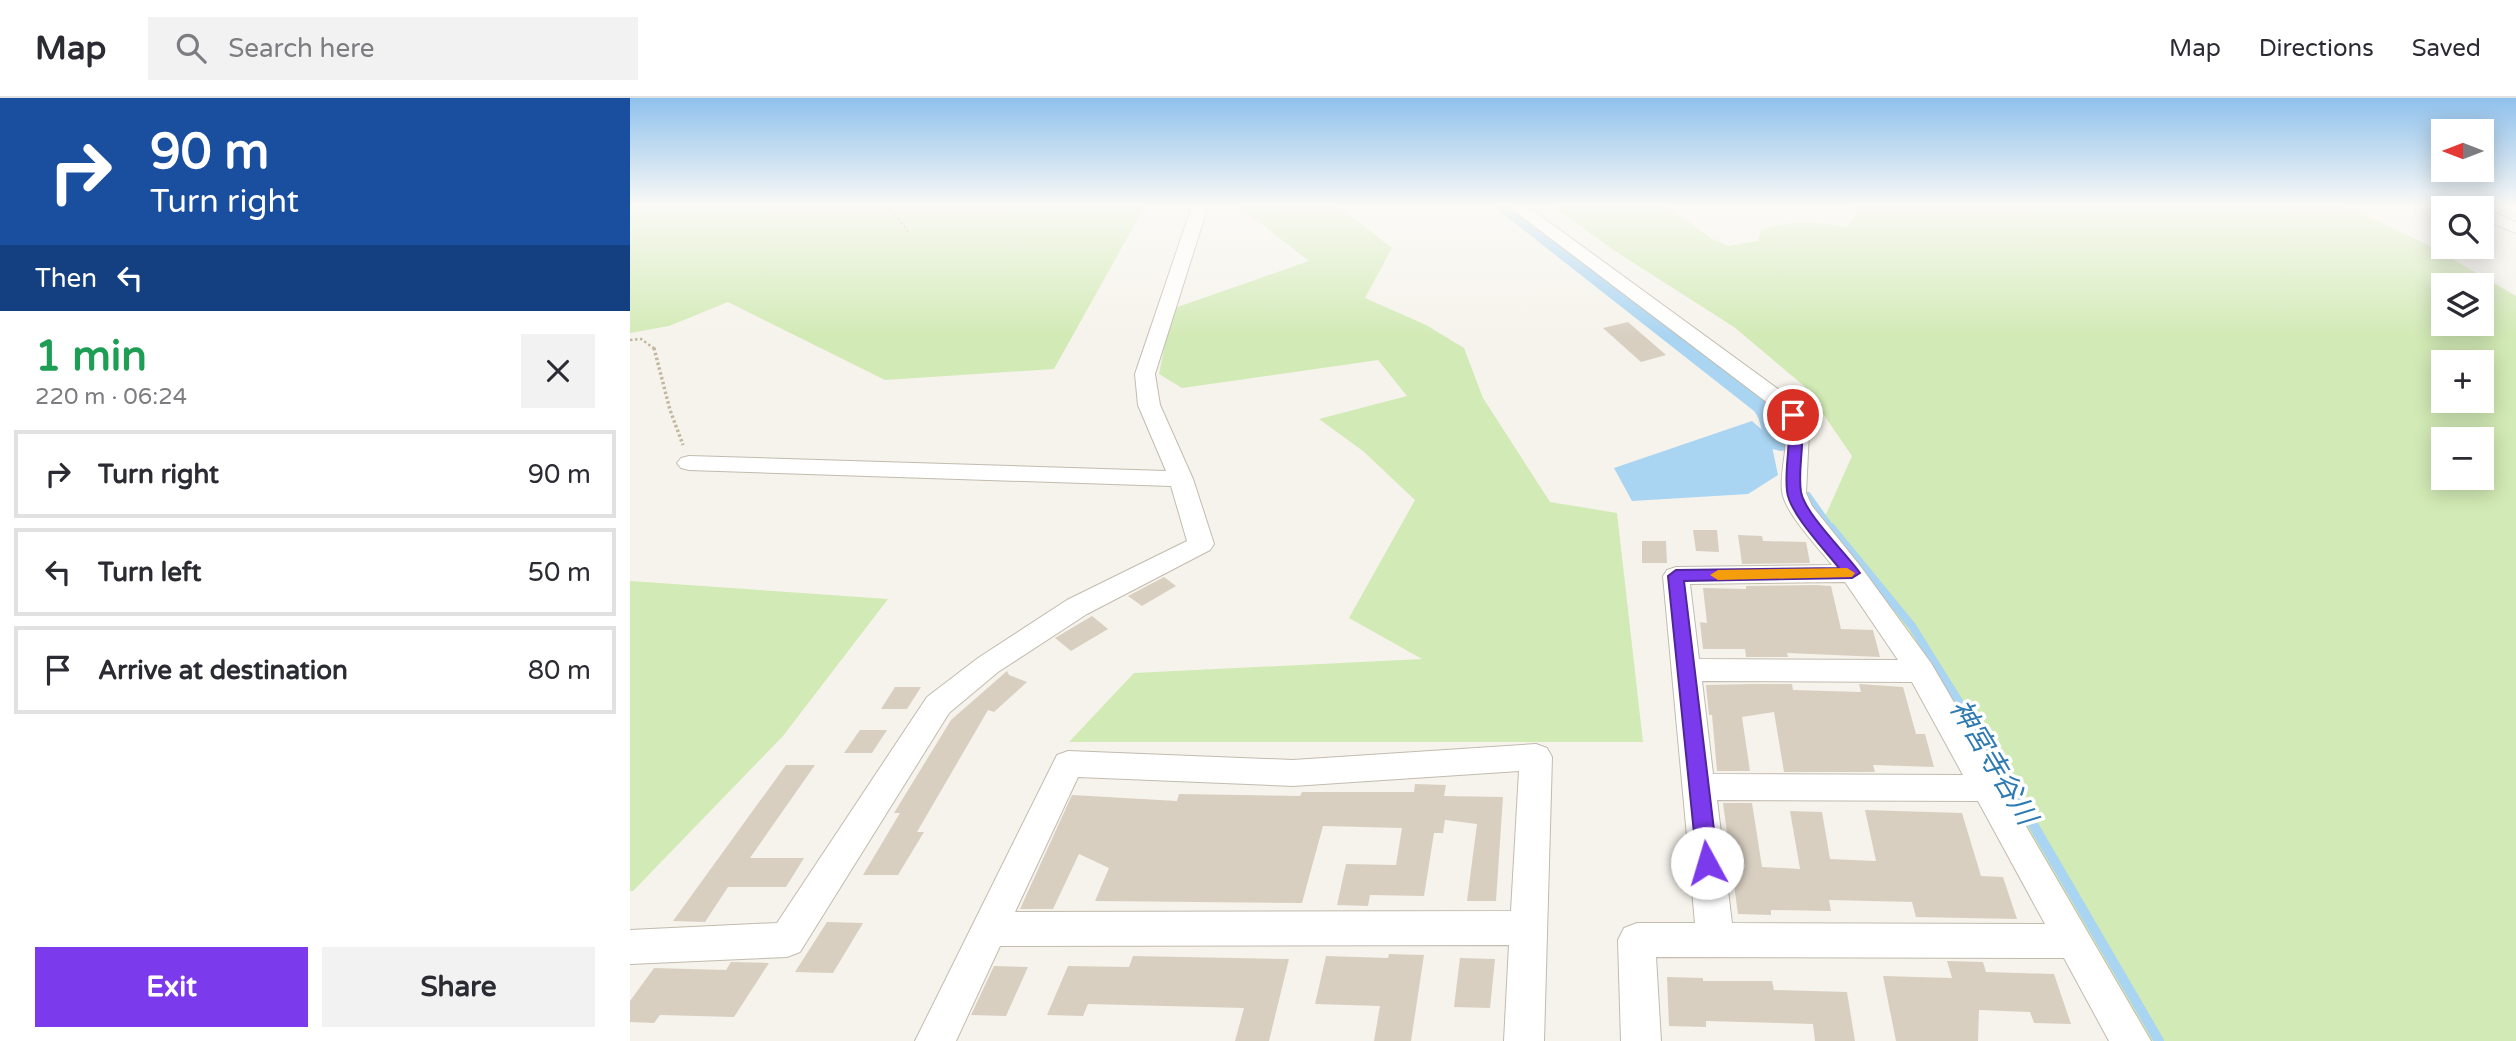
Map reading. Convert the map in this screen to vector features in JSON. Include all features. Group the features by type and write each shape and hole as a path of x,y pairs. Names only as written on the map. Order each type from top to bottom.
{"street":[{"path":"630,947 786,940 938,705 988,665 1077,607 1201,544 1181,479 1149,405 1145,374 1186,250"},
{"path":"1575,250 1781,402 1793,415 1798,432 1794,493 1801,508 1852,573 1921,671 2131,1041"},
{"path":"689,463 1181,479"},
{"path":"1715,939 1676,576 1852,573"},
{"path":"1687,670 1921,671"},
{"path":"935,1041 1068,764 1293,773 1535,757 1524,1041"},
{"path":"1700,788 1989,788"},
{"path":"989,929 1528,928"},
{"path":"1642,1041 1637,940 2073,941"}],"path":[{"path":"630,340 641,339 654,347 670,410 689,463"}],"green space":[{"path":"630,250 1120,250 1054,369 885,380 728,302 669,326 630,333"},
{"path":"1295,250 1391,250 1365,298 1426,325 1464,348 1483,398 1550,502 1617,513 1643,742 1069,742 1134,673 1422,659 1349,618 1415,500 1363,451 1319,419 1407,396 1378,360 1182,388 1159,374 1172,309 1309,261"},
{"path":"1614,250 2431,250 2431,259 2452,259 2476,273 2431,273 2431,336 2494,336 2494,283 2516,296 2516,1041 2145,1041 1968,723 1823,521 1852,456 1804,386 1734,327"},
{"path":"630,581 888,599 783,736 633,891 630,891"}],"water":[{"path":"1752,421 1770,437 1778,475 1748,494 1632,501 1614,468"}],"building":[{"path":"1628,322 1666,355 1641,362 1603,328"},
{"path":"1693,530 1717,530 1719,552 1696,551"},
{"path":"1738,535 1762,536 1763,541 1806,542 1810,563 1742,564"},
{"path":"1642,541 1666,541 1667,563 1642,563"},
{"path":"1164,577 1176,586 1142,606 1128,596"},
{"path":"1746,586 1831,586 1841,629 1873,630 1880,657 1787,653 1788,657 1746,657 1745,649 1703,649 1700,622 1707,623 1703,588 1746,589"},
{"path":"1092,616 1108,629 1071,651 1055,638"},
{"path":"1007,671 1009,675 1027,682 994,712 988,710 917,832 924,832 898,875 863,875 900,813 894,813 951,720"},
{"path":"1792,684 1793,690 1861,692 1859,684 1903,687 1916,734 1925,734 1934,767 1873,765 1875,772 1784,772 1774,712 1742,717 1750,771 1717,771 1712,715 1709,715 1706,685"},
{"path":"895,687 921,687 907,709 881,709"},
{"path":"860,730 887,730 872,753 844,753"},
{"path":"786,765 815,765 750,858 804,858 786,887 728,887 705,922 673,921"},
{"path":"1415,784 1446,785 1444,796 1503,797 1496,901 1467,901 1477,824 1445,820 1443,833 1434,833 1424,896 1370,895 1368,906 1337,905 1346,864 1396,865 1402,828 1323,826 1302,903 1095,901 1109,868 1079,854 1053,909 1020,909 1072,795 1177,801 1179,794 1300,796 1302,792 1414,792"},
{"path":"1723,803 1752,803 1762,867 1800,869 1790,811 1822,812 1830,859 1876,861 1865,810 1962,813 1981,876 2003,877 2017,919 1916,917 1912,902 1829,900 1831,911 1771,910 1771,915 1738,914"},
{"path":"827,922 863,923 833,973 795,972"},
{"path":"1389,954 1424,955 1411,1041 1374,1041 1380,1006 1315,1004 1326,956 1388,958"},
{"path":"1133,956 1289,959 1269,1041 1235,1041 1244,1008 1088,1004 1083,1016 1047,1015 1068,966 1129,967"},
{"path":"1460,958 1495,959 1490,1008 1454,1007"},
{"path":"1947,961 1983,962 1986,972 2054,974 2071,1024 2034,1023 2030,1012 1979,1010 1978,1041 1896,1041 1883,976 1952,978"},
{"path":"731,962 769,963 734,1017 660,1015 654,1023 630,1022 630,1001 654,968 726,970"},
{"path":"994,966 1028,967 1006,1016 971,1015"},
{"path":"1667,977 1703,978 1703,981 1772,981 1774,990 1847,992 1855,1041 1815,1041 1813,1024 1706,1021 1706,1027 1669,1026"}],"waterway":[{"name":"神宮寺谷川","path":"1564,250 1767,403 1776,413 1781,440"},
{"name":"神宮寺谷川","path":"1808,495 1832,529"},
{"name":"神宮寺谷川","path":"1831,527 1912,626 1993,756"},
{"name":"神宮寺谷川","path":"1992,754 2159,1041"}],"slow traffic":[{"path":"1718,575 1847,573"}],"route":[{"path":"1707,863 1676,576 1852,573 1801,508 1794,493 1798,432 1793,415"}]}
